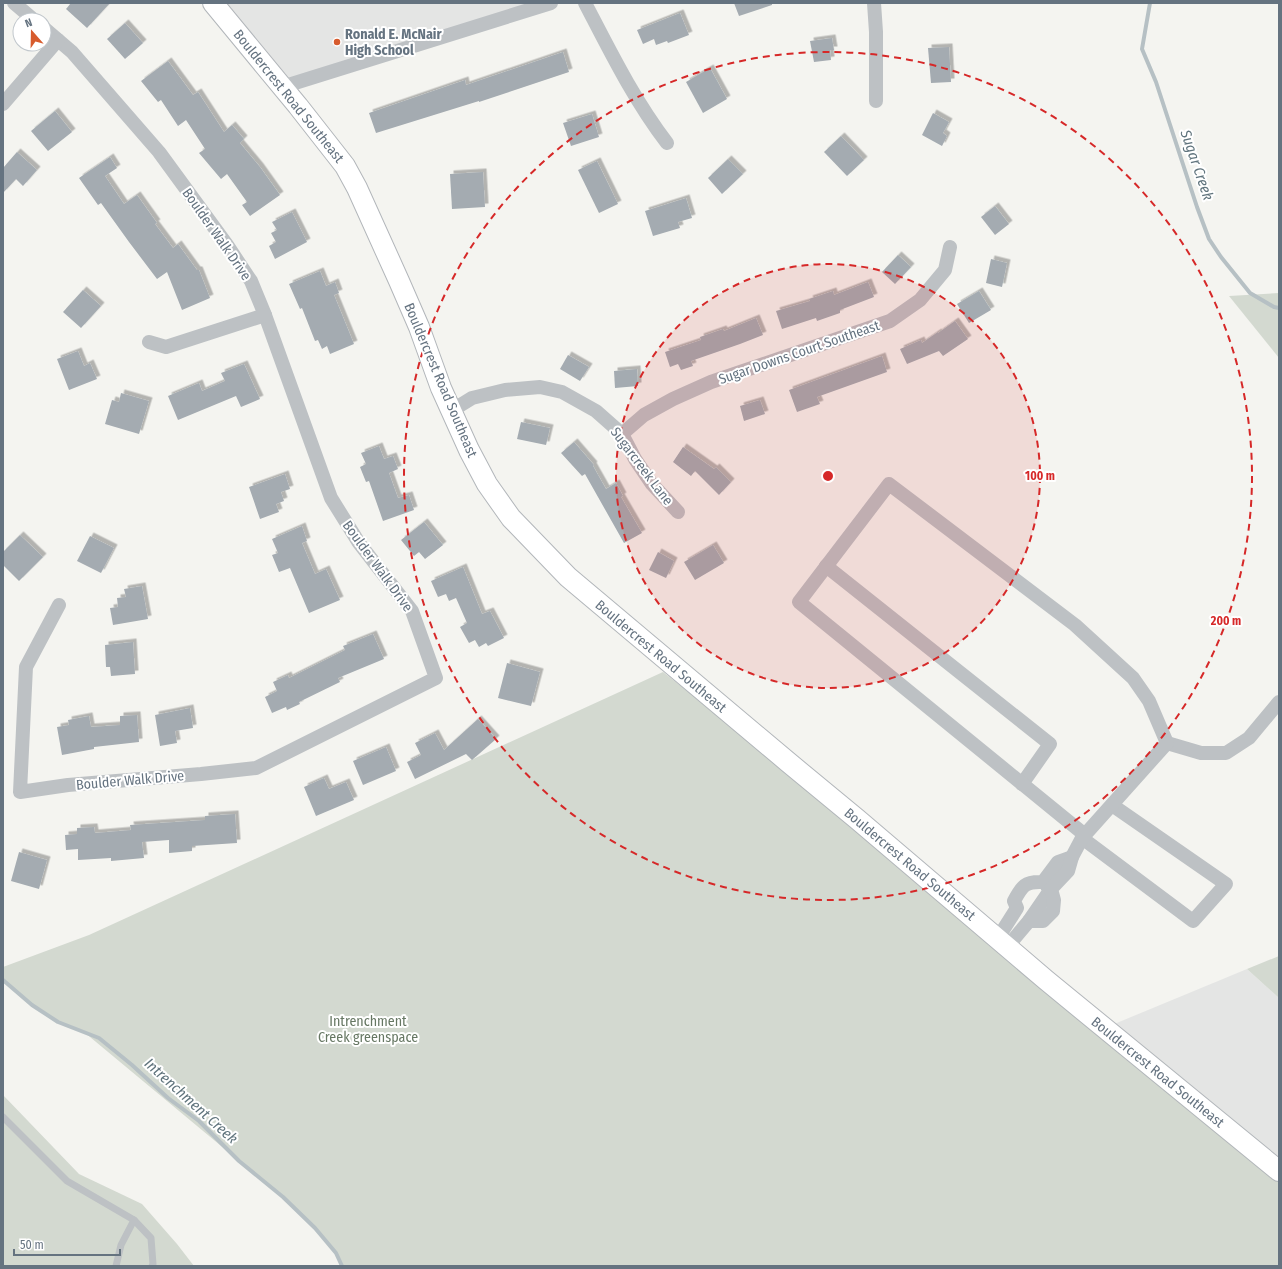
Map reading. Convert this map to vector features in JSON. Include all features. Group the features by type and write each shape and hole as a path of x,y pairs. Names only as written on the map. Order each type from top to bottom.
{"street":[{"path":"14,3 25,12"},
{"name":"Bouldercrest Road Southeast","path":"213,3 345,166 357,188 402,288 451,411 469,450 487,484 511,518 568,577 1003,942 1279,1171"},
{"path":"282,87 550,3"},
{"path":"585,3 615,62 653,125 667,143"},
{"path":"874,3 876,32 876,101"},
{"name":"Boulder Walk Drive","path":"52,35 72,52 159,152 227,245 251,281 265,315 331,498 359,543 412,611 436,678 256,768 68,785 20,792 26,667 58,605"},
{"path":"3,104 58,40"},
{"name":"Sugar Downs Court Southeast","path":"622,434 644,415 673,399 711,382 890,321 920,300 945,270 950,247"},
{"path":"149,342 166,347 265,315"},
{"name":"Sugarcreek Lane","path":"451,411 472,398 505,390 540,387 562,392 596,410 622,434 635,459 652,484 678,512"},
{"path":"1112,805 1226,884 1194,921 1083,837 1022,784 799,602 889,484 1074,625 1133,678 1148,701 1167,743 1201,753 1226,753 1249,738 1279,702"},
{"path":"826,566 1050,744 1022,784"},
{"path":"1003,942 1029,921 1047,886 1068,871 1072,857 1083,837 1167,743"},
{"path":"1003,942 1017,908 1014,901 1021,887 1033,882 1047,886"}],"lane":[{"path":"3,1117 67,1181 134,1220 151,1238 152,1266"},
{"path":"116,1266 121,1245 134,1220"}],"shaded area":[{"name":"Ronald E. McNair High School","path":"222,3 552,3 287,81"},
{"path":"1247,969 1279,998 1279,1169 1107,1027"}],"green space":[{"path":"1279,293 1279,358 1229,296"},
{"name":"Intrenchment Creek greenspace","path":"663,672 795,776 1279,1169 1279,1266 342,1266 326,1241 292,1205 84,1032 58,1022 32,1004 3,978 3,967 89,935"},
{"path":"1279,956 1279,998 1247,969"},
{"path":"3,1095 79,1174 142,1204 194,1266 3,1266"}],"building":[{"path":"71,3 110,3 87,28 66,9"},
{"path":"734,3 772,3 772,5 739,16"},
{"path":"680,13 689,35 668,43 667,41 656,45 654,39 643,44 637,30"},
{"path":"125,23 143,43 125,59 107,39"},
{"path":"832,38 834,50 830,50 831,60 814,62 810,41"},
{"path":"949,47 951,82 931,83 928,48"},
{"path":"563,52 569,72 479,102 376,133 369,113 465,80 466,85"},
{"path":"168,61 193,95 198,92 224,132 232,125 244,139 240,143 260,167 280,195 250,216 242,205 247,202 227,174 221,179 199,153 205,149 186,120 178,126 161,100 158,102 141,81"},
{"path":"710,68 727,99 703,113 686,82"},
{"path":"55,111 72,132 48,151 31,131"},
{"path":"933,113 949,122 943,133 947,136 942,146 922,135"},
{"path":"592,114 599,137 571,146 563,123"},
{"path":"841,136 864,160 847,176 824,152"},
{"path":"17,152 37,170 23,186 16,179 3,193 3,168"},
{"path":"110,157 117,168 105,176 124,204 137,195 157,223 155,224 173,248 178,244 197,270 199,270 210,298 182,310 167,272 157,279 101,203 98,205 79,178"},
{"path":"728,159 743,174 722,194 708,178"},
{"path":"597,161 618,204 599,213 578,170"},
{"path":"483,172 485,207 452,209 450,174"},
{"path":"686,198 692,218 678,222 680,228 653,236 645,211"},
{"path":"995,206 1009,224 995,235 981,217"},
{"path":"292,212 307,242 275,259 269,246 276,242 271,233 277,230 272,222"},
{"path":"898,255 911,267 895,284 882,272"},
{"path":"991,259 1007,263 1002,287 986,283"},
{"path":"320,271 326,286 335,282 339,293 334,295 354,344 330,354 327,346 322,349 318,340 315,341 302,308 300,309 289,284"},
{"path":"868,282 874,297 840,310 840,313 817,321 816,318 782,329 776,311 810,301 809,299 833,291 834,295"},
{"path":"83,290 101,306 81,328 63,312"},
{"path":"979,291 991,310 969,323 957,304"},
{"path":"756,318 763,335 691,361 693,366 681,370 678,364 670,367 665,352 701,340 700,337 723,329 724,331"},
{"path":"955,321 968,339 943,356 939,351 907,364 900,349 921,340 922,343"},
{"path":"78,351 84,366 90,363 97,379 69,390 57,359"},
{"path":"568,355 589,367 580,381 560,369"},
{"path":"882,356 887,372 817,397 820,404 797,412 789,390"},
{"path":"244,364 260,399 241,407 236,396 178,420 168,396 199,383 202,391 225,381 221,373"},
{"path":"637,369 638,386 615,388 614,371"},
{"path":"121,393 149,401 139,434 105,424 112,400 119,402"},
{"path":"760,400 765,414 744,421 740,406"},
{"path":"521,422 550,428 546,445 517,439"},
{"path":"574,442 594,465 593,466 606,489 616,483 623,496 621,497 642,533 624,543 585,474 582,476 561,453"},
{"path":"379,446 384,459 393,456 398,469 389,473 398,498 409,495 414,510 383,521 369,481 366,482 360,467 366,464 361,453"},
{"path":"683,447 714,469 716,467 731,482 719,495 695,471 691,476 673,462"},
{"path":"285,474 290,489 281,492 284,501 276,504 279,512 260,519 249,487"},
{"path":"424,522 443,545 425,559 419,552 414,556 401,540"},
{"path":"302,526 307,541 302,543 315,574 326,569 340,600 309,613 290,568 279,572 272,555 278,553 272,539"},
{"path":"20,535 43,557 19,581 3,565 3,552"},
{"path":"90,536 114,548 101,573 77,561"},
{"path":"713,545 724,563 695,580 684,562"},
{"path":"658,552 674,561 666,578 649,570"},
{"path":"463,567 482,614 490,611 504,638 488,646 486,643 479,647 475,640 469,643 460,627 467,623 456,598 449,601 446,594 438,597 431,581"},
{"path":"142,586 148,619 113,625 110,608 118,607 117,598 126,597 124,589"},
{"path":"373,634 384,659 338,678 340,682 299,702 300,704 287,710 286,707 272,713 265,697 277,691 273,682 288,675 289,678 345,650 343,646"},
{"path":"133,642 135,674 111,676 110,667 106,667 105,645"},
{"path":"507,663 540,672 531,706 498,698"},
{"path":"190,708 193,728 175,731 177,743 160,746 155,715"},
{"path":"137,715 139,742 94,747 94,749 62,755 57,727 69,725 68,720 89,716 91,727 120,725 120,716"},
{"path":"478,719 496,739 472,760 466,754 415,779 407,762 421,755 415,743 435,733 444,750"},
{"path":"386,747 396,771 363,785 353,761"},
{"path":"324,778 329,789 346,782 354,800 316,816 304,787"},
{"path":"235,814 237,843 192,846 192,851 169,853 169,840 142,842 144,858 111,861 111,858 78,860 78,849 66,850 65,835 77,834 77,828 94,827 95,833 131,830 130,825 205,820 205,816"},
{"path":"19,852 47,860 39,889 11,881"}],"waterway":[{"name":"Sugar Creek","path":"1150,3 1142,49 1156,82 1209,239 1221,257 1250,293 1274,307 1279,308"},
{"name":"Intrenchment Creek","path":"3,980 32,1005 58,1022 99,1038 132,1065 168,1098 199,1121 239,1161 283,1197 315,1228 336,1253 342,1266"}],"place":[{"name":"Ronald E. McNair High School","path":"337,42"}]}
